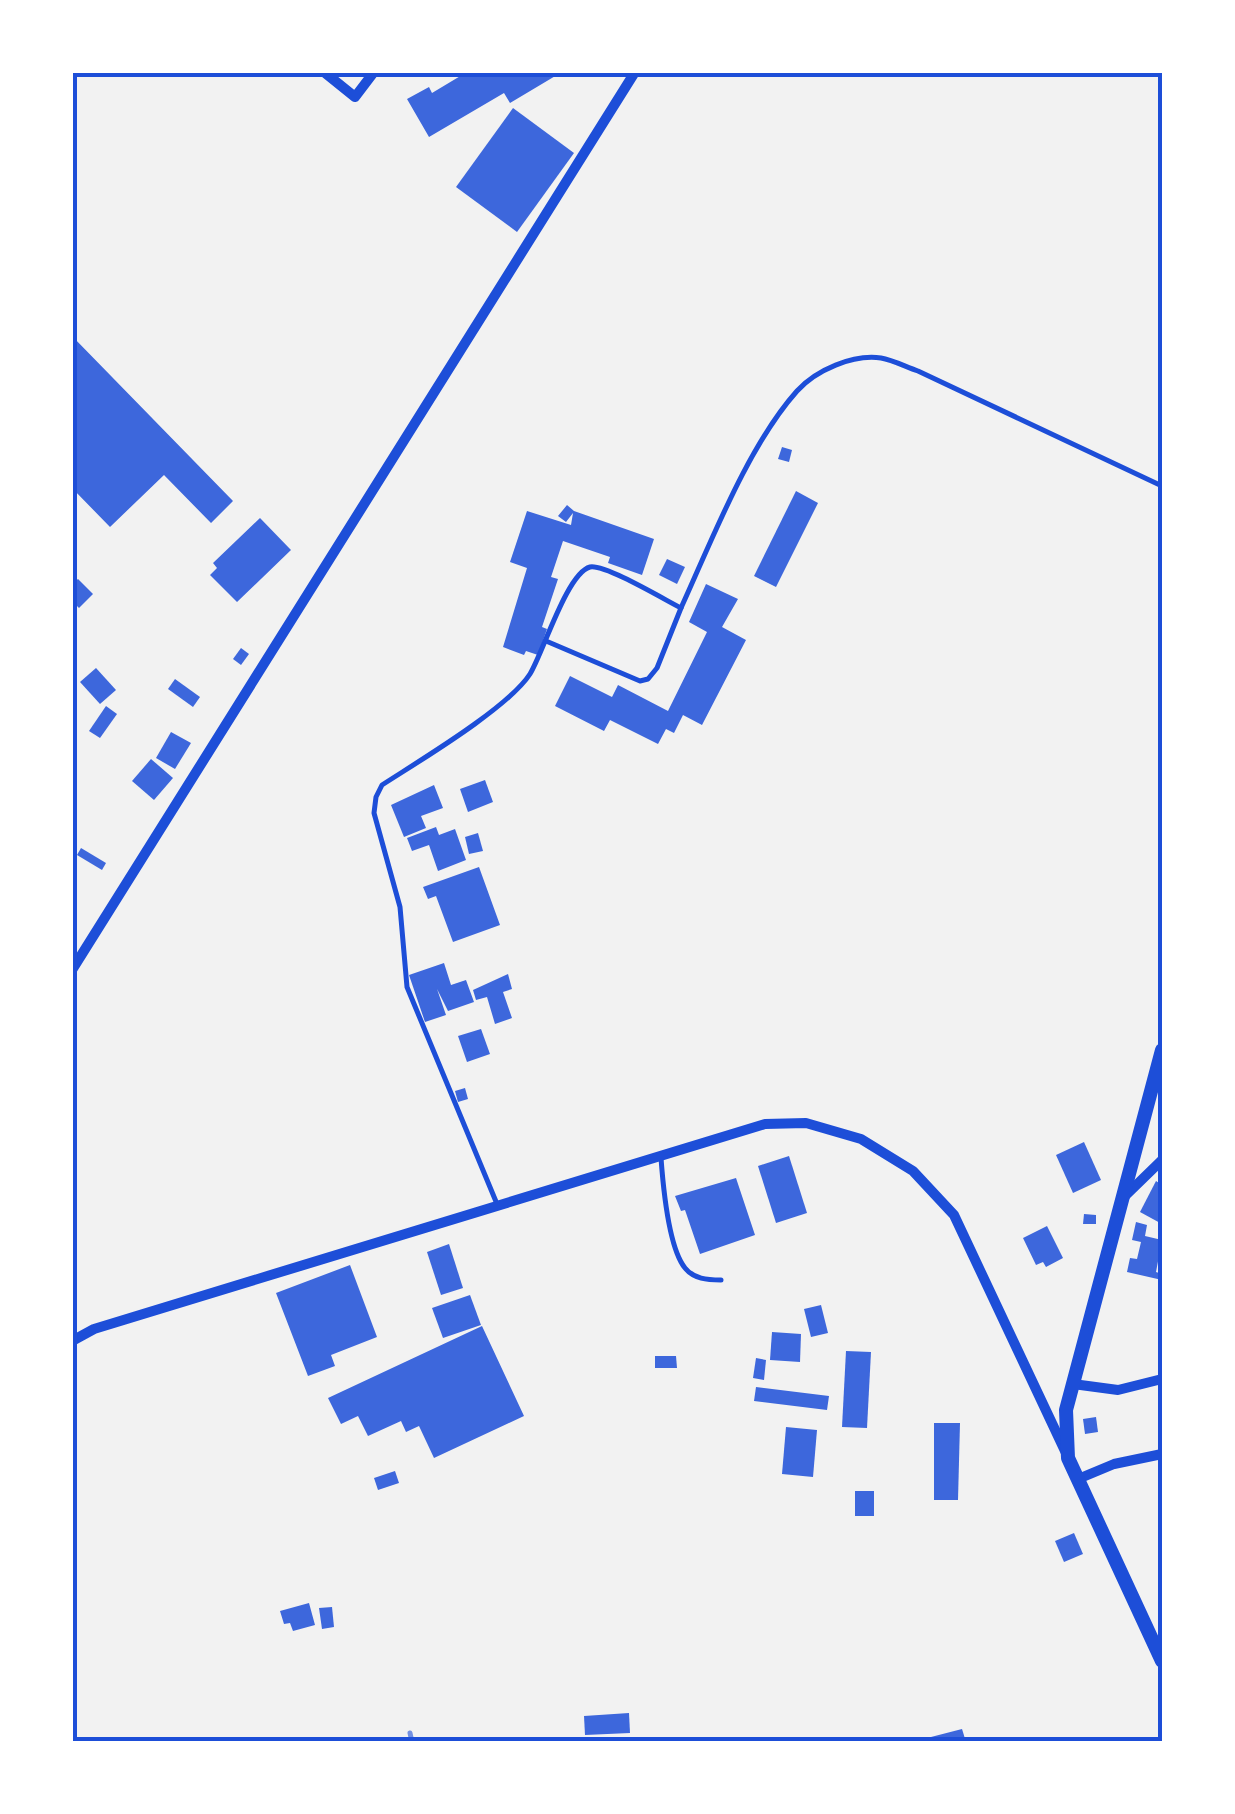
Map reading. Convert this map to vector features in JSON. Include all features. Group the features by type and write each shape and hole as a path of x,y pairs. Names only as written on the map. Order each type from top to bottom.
{"main road":[{"path":"1162,1050 1066,1410 1068,1458 1162,1661"}],"street":[{"path":"324,72 355,97 374,72"},
{"path":"72,970 635,72"},
{"path":"72,1341 94,1329 765,1124 806,1123 861,1140 913,1171 954,1216 1068,1458"},
{"path":"1120,1200 1162,1160"},
{"path":"1072,1384 1118,1390 1162,1379"},
{"path":"1078,1479 1114,1464 1162,1454"}],"lane":[{"path":"546,641 640,681 648,679 657,668 737,486 781,412 800,388 823,371 854,360 881,358 918,370 1162,486"},
{"path":"498,1207 408,988 400,907 374,813 376,796 382,784 511,695 530,674 573,584 591,567 681,608"},
{"path":"661,1155 677,1252 686,1270 702,1280 721,1280"}],"building":[{"path":"467,72 562,72 510,103 504,93 429,137 407,99 429,87 432,93"},
{"path":"513,108 574,153 517,232 456,187"},
{"path":"72,336 233,501 211,523 164,475 110,527 72,488"},
{"path":"782,447 792,450 789,462 778,459"},
{"path":"796,491 818,503 776,587 754,576"},
{"path":"567,505 574,511 654,539 642,575 608,563 610,557 563,541 551,577 558,579 542,627 547,629 538,655 526,651 524,655 503,647 527,568 510,562 527,511 571,525 573,513 566,522 558,516"},
{"path":"260,518 291,550 237,602 210,575 217,568 213,563"},
{"path":"667,559 685,567 677,584 659,575"},
{"path":"78,579 93,594 79,608 72,601 72,584"},
{"path":"706,584 738,599 722,627 746,640 702,725 683,715 674,733 666,729 658,744 610,720 604,731 555,706 570,676 612,697 618,685 668,711 707,632 689,622"},
{"path":"241,648 249,654 241,665 233,659"},
{"path":"96,668 116,690 100,704 80,682"},
{"path":"175,679 200,697 193,707 168,689"},
{"path":"106,706 117,714 100,738 89,731"},
{"path":"171,732 191,743 175,769 156,758"},
{"path":"151,759 173,778 154,800 132,781"},
{"path":"485,780 493,802 468,812 460,789"},
{"path":"434,785 443,808 421,816 426,828 404,837 391,805"},
{"path":"436,827 439,835 455,829 466,860 438,871 429,845 412,851 407,838"},
{"path":"478,833 483,851 469,854 465,837"},
{"path":"81,848 106,863 102,870 77,855"},
{"path":"479,867 500,925 453,942 436,896 428,899 423,887"},
{"path":"444,963 451,985 466,980 474,1002 448,1011 437,989 446,1015 425,1022 409,975"},
{"path":"508,974 512,989 503,992 512,1018 495,1024 487,997 476,1000 473,990"},
{"path":"481,1029 490,1054 467,1062 458,1036"},
{"path":"465,1088 468,1099 458,1102 455,1091"},
{"path":"1084,1142 1101,1180 1073,1193 1056,1155"},
{"path":"789,1156 807,1213 776,1223 758,1166"},
{"path":"736,1178 755,1235 700,1254 685,1210 681,1211 675,1196"},
{"path":"1156,1181 1162,1185 1162,1224 1140,1212"},
{"path":"1084,1214 1096,1215 1096,1224 1083,1224"},
{"path":"1136,1222 1147,1225 1145,1236 1162,1240 1156,1272 1162,1274 1162,1280 1127,1272 1130,1258 1137,1259 1141,1242 1132,1240"},
{"path":"1047,1226 1063,1258 1046,1267 1043,1262 1036,1265 1023,1238"},
{"path":"449,1244 463,1288 441,1295 427,1252"},
{"path":"350,1265 377,1337 331,1355 335,1366 308,1376 276,1293"},
{"path":"470,1295 481,1325 443,1338 432,1308"},
{"path":"821,1305 828,1333 811,1337 804,1309"},
{"path":"482,1326 524,1416 434,1458 419,1426 406,1432 401,1421 368,1436 358,1416 341,1424 328,1398"},
{"path":"772,1332 801,1334 800,1362 770,1360"},
{"path":"846,1351 871,1352 867,1428 842,1427"},
{"path":"655,1356 676,1356 677,1368 655,1368"},
{"path":"756,1358 766,1360 764,1380 753,1378"},
{"path":"756,1387 829,1396 827,1410 754,1401"},
{"path":"1096,1417 1098,1432 1085,1434 1083,1419"},
{"path":"934,1423 960,1423 958,1500 934,1500"},
{"path":"786,1427 817,1430 813,1477 782,1474"},
{"path":"395,1471 399,1483 378,1490 374,1478"},
{"path":"855,1491 874,1491 874,1516 855,1516"},
{"path":"1074,1533 1083,1554 1064,1562 1055,1541"},
{"path":"309,1603 315,1625 293,1631 290,1623 284,1624 280,1611"},
{"path":"332,1607 334,1627 322,1629 319,1608"},
{"path":"629,1713 630,1733 585,1735 584,1716"},
{"path":"962,1729 966,1742 932,1742 931,1737"}],"railway":[{"path":"410,1733 412,1742"}]}
